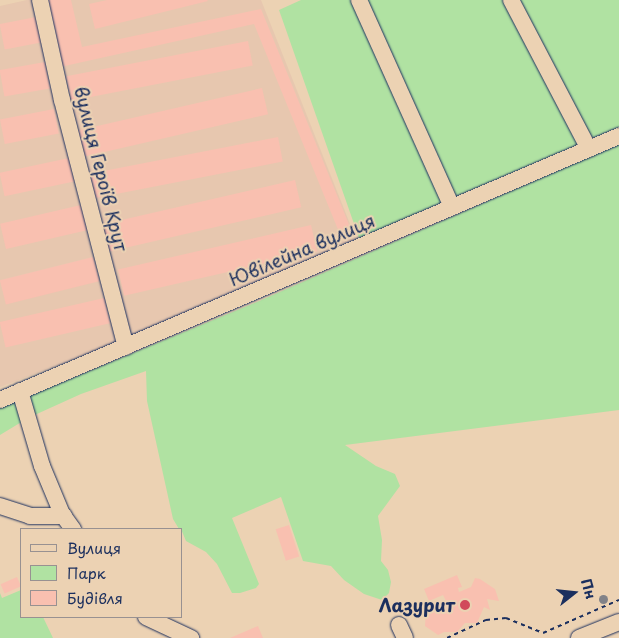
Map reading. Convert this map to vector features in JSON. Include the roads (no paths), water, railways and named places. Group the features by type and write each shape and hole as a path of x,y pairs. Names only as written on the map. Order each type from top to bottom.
{"street":[{"name":"вулиця Героїв Крут","path":"40,0 64,109 126,347"},
{"path":"359,0 452,208"},
{"path":"511,0 589,149"},
{"name":"Ювілейна вулиця","path":"0,400 619,136"},
{"path":"20,391 42,466 68,523"},
{"path":"0,506 30,516 68,523"},
{"path":"148,618 191,638"},
{"path":"579,638 619,622"}],"place":[{"name":"Лазурит","path":"465,605"}]}
